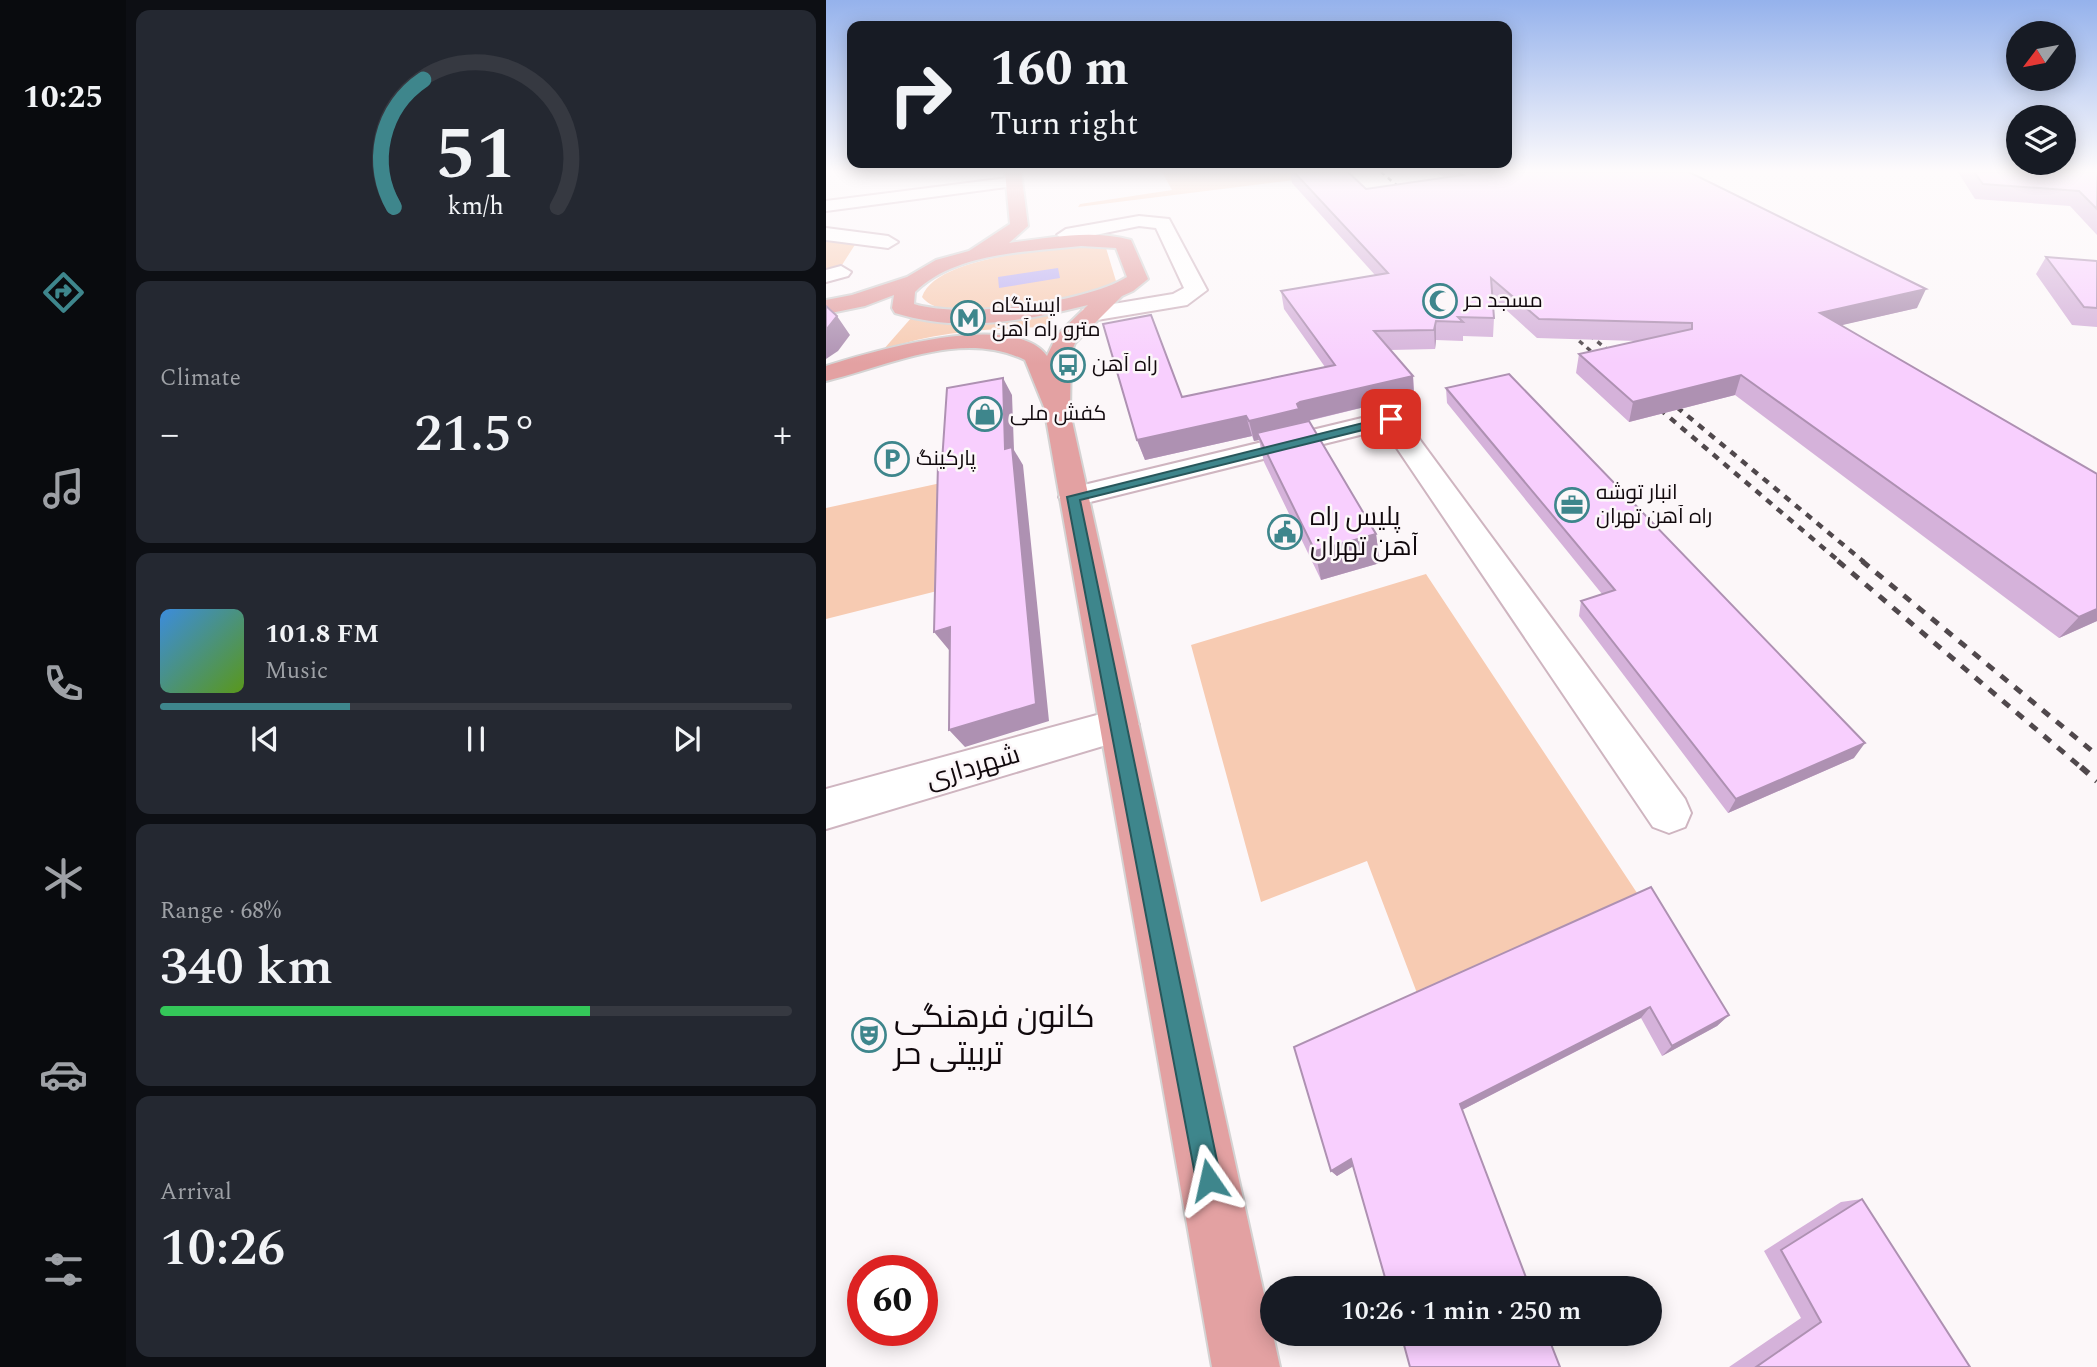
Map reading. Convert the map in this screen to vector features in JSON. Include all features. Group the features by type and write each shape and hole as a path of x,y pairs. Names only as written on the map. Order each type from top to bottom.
{"main road":[{"path":"826,307 865,299 907,283 922,273 1000,242 1008,236"},
{"path":"903,308 933,317 970,317 1113,293 1130,287 1138,279 1126,246 1108,240 1071,236"},
{"path":"961,258 1090,239"},
{"path":"903,308 901,298 907,283"},
{"path":"1057,412 1059,353 1066,341 1113,293"},
{"path":"826,367 880,331 903,308"},
{"path":"826,374 923,348 967,342 1007,344 1028,351 1040,362 1057,412 1246,1367"}],"street":[{"path":"840,236 888,242"},
{"path":"1139,236 1149,244"},
{"path":"1091,314 1180,300 1196,290 1171,236"},
{"path":"1142,305 1160,285"},
{"path":"1074,497 1391,419 1670,813"},
{"name":"شهرداری","path":"826,810 1119,725"}],"shaded area":[{"path":"826,236 858,240 842,265 826,273"},
{"path":"1086,245 1106,248 1116,281 1100,292 980,312 936,307 922,297 931,283 948,272 970,264 1021,253"},
{"path":"1058,268 1060,278 999,288 998,277"},
{"path":"1083,304 1057,314 1044,327 943,335 883,350 912,317 955,321"},
{"path":"950,481 949,588 826,619 826,508"},
{"path":"1426,574 1643,902 1420,1001 1367,861 1261,902 1191,645"}],"building":[{"path":"1353,236 1818,236 1926,289 1820,313 2097,474 2097,609 2079,617 1741,375 1633,402 1579,354 1692,329 1692,323 1539,319 1491,278 1494,318 1458,317 1463,322 1436,321 1434,330 1374,331 1413,376 1300,402 1297,404 1299,409 1249,421 1246,416 1137,440 1103,324 1151,315 1182,397 1335,365 1281,291 1388,273"},
{"path":"2046,257 2097,261 2097,308 2084,307"},
{"path":"826,306 837,316 826,330"},
{"name":"انبار توشه راه آهن تهران","path":"1509,374 1865,743 1736,799 1581,601 1615,590 1446,388"},
{"path":"1003,378 1005,449 1012,447 1036,704 949,730 950,627 934,632 938,463 942,462 947,388"},
{"path":"1309,421 1376,534 1315,551 1257,433"},
{"path":"1651,887 1729,1015 1672,1046 1650,1007 1460,1104 1525,1276 1385,1276 1351,1159 1331,1171 1294,1047"},
{"path":"1862,1199 1970,1367 1756,1367 1821,1322 1781,1250"},
{"path":"1404,1346 1552,1346 1560,1367 1410,1367"}],"railway":[{"path":"1564,328 1606,364"},
{"path":"1582,329 1620,360"},
{"path":"1663,396 1668,400"},
{"path":"1666,398 1864,562"},
{"path":"1649,400 1840,562"},
{"path":"1838,561 2083,769"},
{"path":"1862,561 2097,755"},
{"path":"2081,767 2097,781"}],"place":[{"name":"مسجد حر","path":"1440,301"},
{"name":"ایستگاه مترو راه آهن","path":"968,318"},
{"name":"راه آهن","path":"1068,365"},
{"name":"کفش ملی","path":"985,414"},
{"name":"پارکینگ","path":"892,459"},
{"name":"انبار توشه راه آهن تهران","path":"1572,505"},
{"name":"پلیس راه آهن تهران","path":"1285,532"},
{"name":"کانون فرهنگی تربیتی حر","path":"869,1035"}],"route":[{"path":"1209,1180 1074,497 1391,419"}]}
